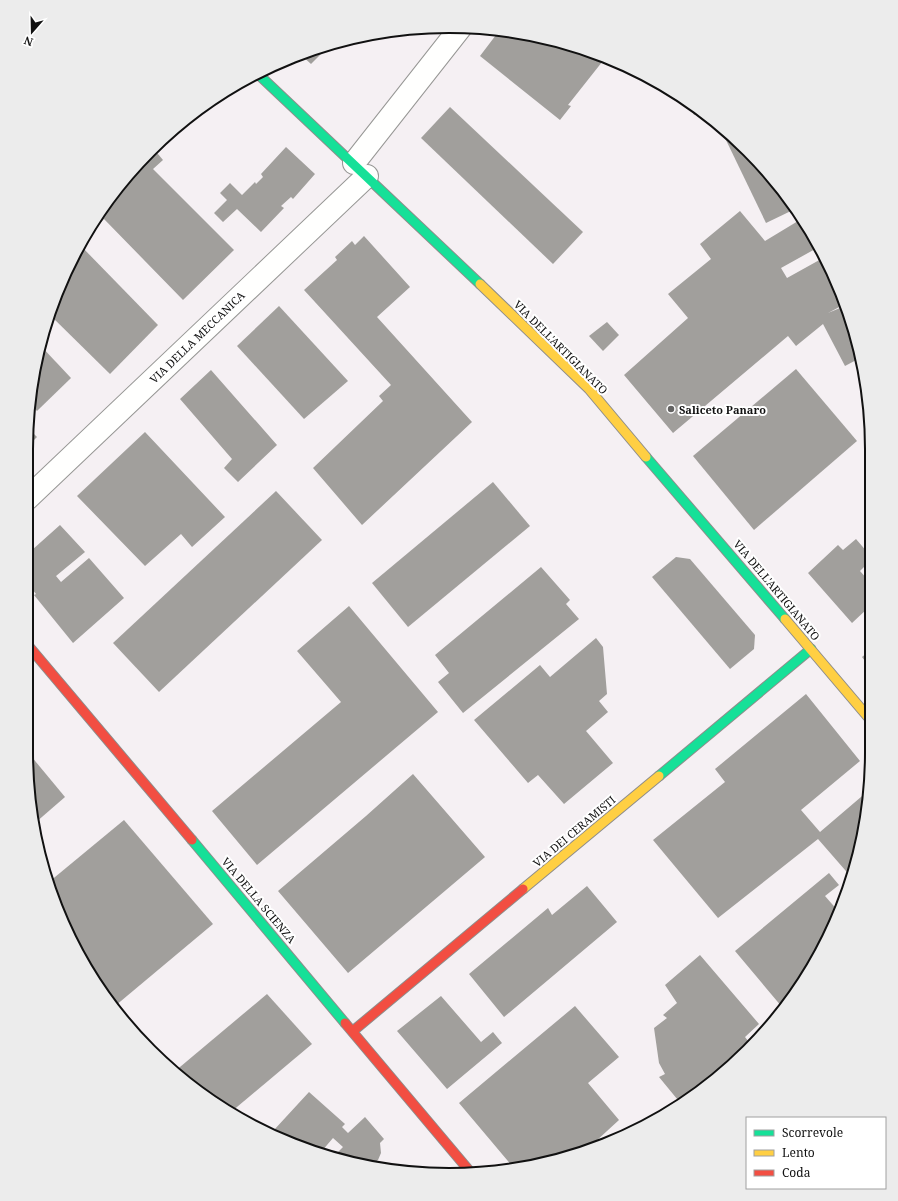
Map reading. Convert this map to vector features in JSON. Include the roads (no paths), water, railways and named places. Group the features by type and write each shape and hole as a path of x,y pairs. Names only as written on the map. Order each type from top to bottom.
{"street":[{"name":"VIA DELLA MECCANICA","path":"33,493 361,169 456,33"},
{"name":"VIA DELL'ARTIGIANATO","path":"262,78 361,169 589,388 865,713"},
{"name":"VIA DEI CERAMISTI","path":"353,1031 811,649"},
{"name":"VIA DELLA SCIENZA","path":"33,651 466,1167"}],"place":[{"name":"Saliceto Panaro","path":"671,409"}]}
